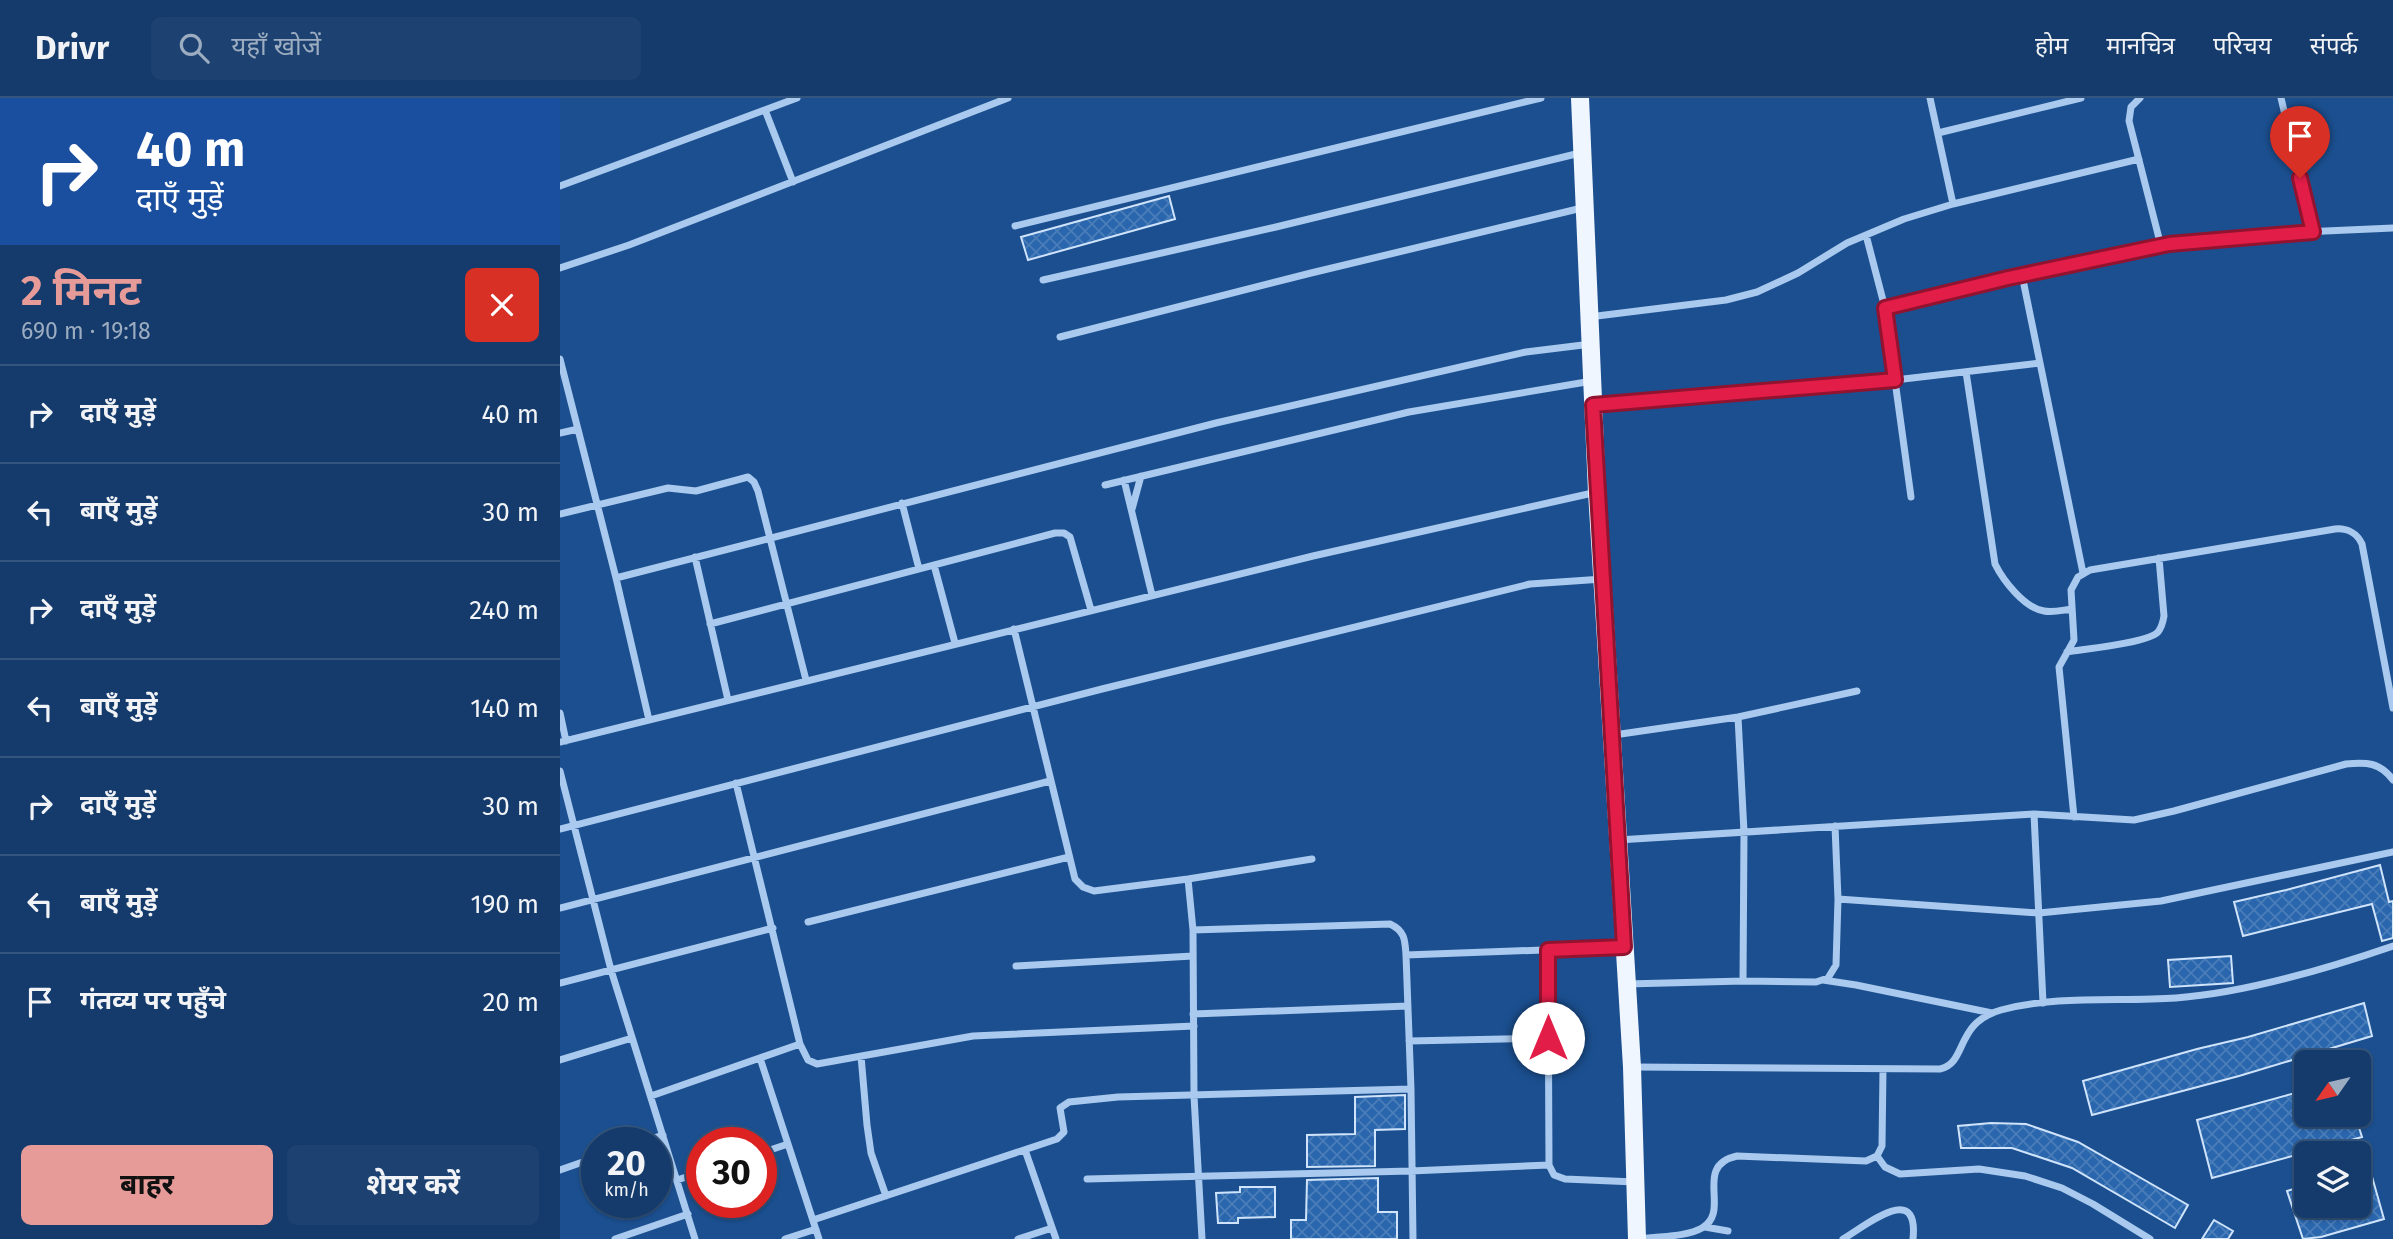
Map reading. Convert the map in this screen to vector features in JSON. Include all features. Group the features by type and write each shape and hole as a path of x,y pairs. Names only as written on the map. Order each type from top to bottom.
{"main road":[{"path":"1580,98 1597,492 1632,1067 1639,1239"}],"street":[{"path":"560,186 797,98"},
{"path":"560,268 629,245 1008,98"},
{"path":"1015,226 1541,98"},
{"path":"1930,98 1953,204"},
{"path":"1938,133 2081,98"},
{"path":"2281,98 2313,232"},
{"path":"2134,99 2129,113 2161,246"},
{"path":"765,110 793,182"},
{"path":"1042,280 1276,227 1582,152"},
{"path":"1589,317 1714,302 1757,292 1781,282 1847,243 1904,219 1953,204 2139,159"},
{"path":"1060,337 1311,273 1584,208"},
{"path":"1885,308 2022,275 2161,246 2230,238 2393,228"},
{"path":"1866,235 1885,308 1911,497"},
{"path":"2022,275 2083,573"},
{"path":"616,578 1189,430 1535,351 1591,344"},
{"path":"560,359 649,720"},
{"path":"1593,405 1895,380 2040,363"},
{"path":"1966,372 1995,564 2006,582 2036,609 2073,609"},
{"path":"1105,485 1409,412 1592,381"},
{"path":"560,433 578,429"},
{"path":"1132,510 1141,476"},
{"path":"560,514 668,488 696,491 748,477 758,491 806,680"},
{"path":"1124,480 1152,595"},
{"path":"560,713 563,741 1152,595 1597,492"},
{"path":"902,503 919,569"},
{"path":"2074,817 2059,667 2074,640 2071,590 2083,573 2335,529 2350,530 2362,544 2393,708"},
{"path":"710,624 1055,533 1064,533 1070,537 1091,610"},
{"path":"695,557 728,699"},
{"path":"2067,652 2140,640 2157,634 2164,617 2159,558"},
{"path":"934,565 955,643"},
{"path":"560,829 1033,707 1530,584 1603,579"},
{"path":"1014,629 1069,857 1075,879 1083,887 1094,891 1312,859"},
{"path":"1612,736 1738,717 1857,691"},
{"path":"1738,717 1744,832 1743,981"},
{"path":"1618,840 2034,814 2134,820 2361,762 2379,765 2393,780"},
{"path":"560,771 611,970 660,1127"},
{"path":"560,908 1050,781"},
{"path":"736,783 800,1044 808,1060 817,1064 973,1036 1194,1026"},
{"path":"2034,814 2043,1003"},
{"path":"1626,984 1816,982 1833,973 1836,965 1838,899 1835,826"},
{"path":"1838,899 2039,913 2161,901 2393,852"},
{"path":"808,922 1069,857"},
{"path":"1188,879 1193,956 1194,1096 1202,1239"},
{"path":"1192,930 1390,924 1399,928 1404,936 1406,955 1413,1239"},
{"path":"560,983 773,928"},
{"path":"1632,1067 1946,1068 1955,1060 1970,1027 1984,1016 1993,1013 2043,1003 2202,995 2285,977 2393,946"},
{"path":"1406,955 1624,947"},
{"path":"1548,950 1549,1165 1555,1175 1565,1179 1636,1182"},
{"path":"1016,966 1193,956"},
{"path":"1823,980 1993,1013"},
{"path":"1193,1014 1408,1006"},
{"path":"560,1060 632,1038"},
{"path":"1409,1041 1548,1038"},
{"path":"650,1096 800,1044"},
{"path":"861,1056 871,1153 886,1196"},
{"path":"761,1058 819,1239"},
{"path":"1639,1239 1695,1231 1705,1227 1714,1210 1714,1176 1718,1164 1726,1159 1737,1156 1866,1161 1877,1156 1882,1146 1883,1069"},
{"path":"813,1220 1062,1136 1064,1132 1060,1108 1069,1102 1118,1097 1411,1088"},
{"path":"777,1148 788,1144"},
{"path":"1024,1150 1056,1239"},
{"path":"1877,1156 1885,1167 1900,1174 1979,1169 2034,1179 2062,1188 2093,1204 2150,1239"},
{"path":"560,1170 581,1163"},
{"path":"672,1164 686,1208"},
{"path":"1087,1180 1549,1165"},
{"path":"677,1180 686,1177"},
{"path":"1843,1239 1892,1210 1903,1208 1914,1218 1913,1239"},
{"path":"615,1239 686,1215"},
{"path":"689,1218 695,1239"},
{"path":"1705,1227 1728,1231"},
{"path":"785,1239 816,1228"},
{"path":"1018,1239 1052,1228"}],"building":[{"path":"1169,196 1175,219 1028,260 1021,237"},
{"path":"2380,865 2389,902 2393,901 2393,938 2382,941 2372,904 2243,936 2234,902"},
{"path":"2231,956 2233,983 2170,987 2168,960"},
{"path":"2364,1003 2372,1036 2325,1050 2294,1050 2294,1059 2092,1115 2083,1081"},
{"path":"2294,1093 2294,1127 2359,1127 2362,1137 2347,1141 2294,1141 2294,1156 2212,1178 2197,1120"},
{"path":"1405,1095 1405,1129 1375,1130 1375,1166 1307,1167 1307,1135 1355,1134 1355,1097"},
{"path":"2026,1124 2078,1142 2188,1205 2175,1228 2072,1168 2012,1148 1961,1148 1958,1126"},
{"path":"2371,1173 2384,1219 2321,1237 2303,1239 2296,1218 2371,1218"},
{"path":"1378,1178 1378,1212 1397,1212 1397,1239 1291,1239 1291,1220 1306,1220 1307,1180"},
{"path":"1240,1187 1275,1187 1275,1217 1238,1218 1238,1223 1218,1223 1216,1193 1240,1192"},
{"path":"2294,1189 2294,1212 2287,1191"},
{"path":"2214,1220 2233,1231 2228,1239 2202,1239"}],"route":[{"path":"1548,1038 1548,950 1624,947 1593,405 1895,380 1885,308 2008,278 2169,244 2313,232 2300,178"}]}
